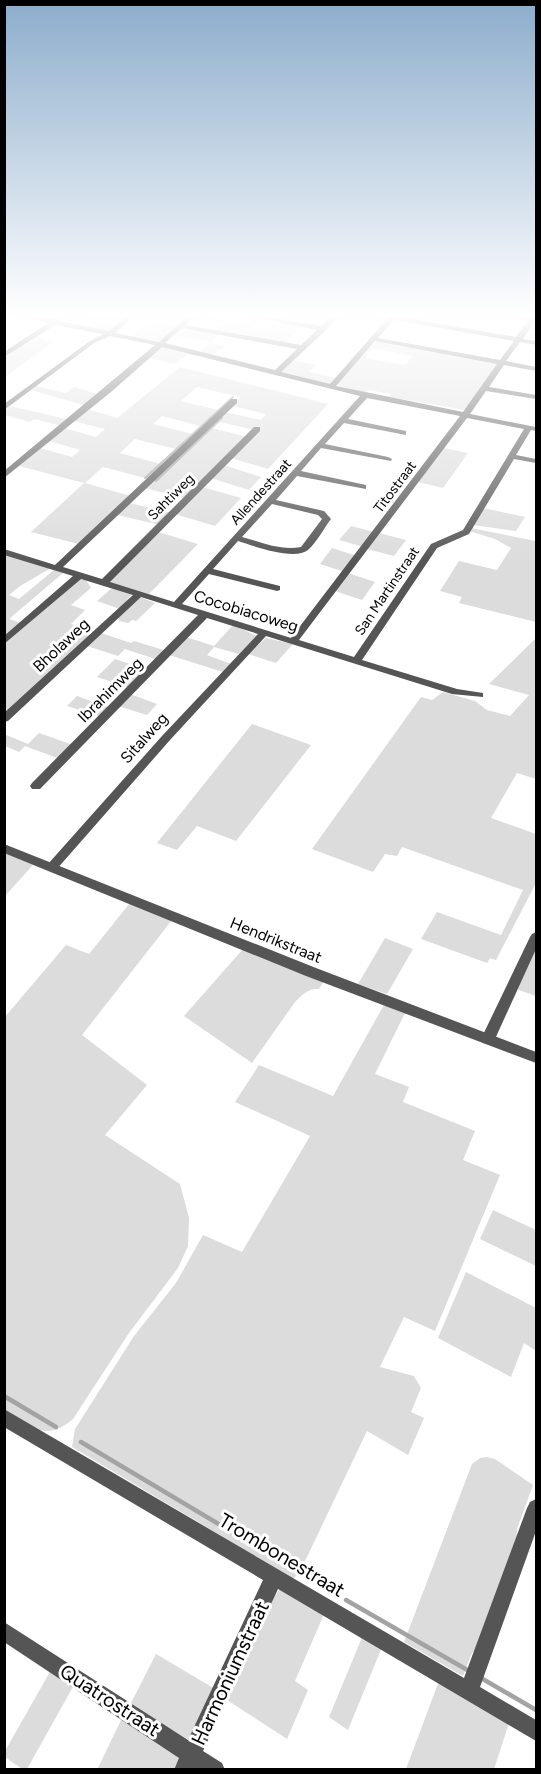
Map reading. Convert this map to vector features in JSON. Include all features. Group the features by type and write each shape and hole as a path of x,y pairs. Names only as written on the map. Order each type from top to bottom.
{"street":[{"path":"4,408 16,399"},
{"path":"4,476 95,399"},
{"name":"Allendestraat","path":"176,605 362,399"},
{"path":"384,399 532,428"},
{"name":"Titostraat","path":"293,642 438,453 476,399"},
{"path":"57,568 234,401"},
{"path":"343,420 403,433"},
{"name":"San Martinstraat","path":"356,662 434,546 466,531 510,456 532,428"},
{"name":"Sahtiweg","path":"103,583 257,429"},
{"path":"321,446 388,459"},
{"path":"510,456 537,461"},
{"path":"296,473 363,487"},
{"path":"237,538 290,551 300,550 327,519 321,513 271,501"},
{"name":"Cocobiacoweg","path":"4,552 356,662 456,692 479,695"},
{"path":"208,571 277,588"},
{"path":"4,640 80,575"},
{"name":"Bholaweg","path":"4,719 139,594"},
{"name":"Ibrahimweg","path":"36,786 205,614"},
{"name":"Sitalweg","path":"52,867 166,738 264,633"},
{"name":"Hendrikstraat","path":"4,848 311,972 537,1058"},
{"path":"488,1039 537,937"},
{"name":"Trombonestraat","path":"4,1417 537,1731"},
{"path":"470,1690 537,1508"},
{"name":"Harmoniumstraat","path":"188,1762 275,1576"},
{"name":"Quatrostraat","path":"4,1631 188,1762 215,1770"}],"shaded area":[{"path":"62,399 96,399 87,406"},
{"path":"141,399 184,399 181,401 222,411 204,427 162,416 153,424 196,435 180,450 135,439 120,453 164,465 149,479 103,467 85,483 131,496 79,544 31,532 84,483 19,466 40,448 72,457 80,450 49,441 64,428 96,437 105,429 73,421 87,409 117,418"},
{"path":"239,399 307,399 328,404 268,469 231,458 255,430 215,421 225,412 261,420 266,414 233,406"},
{"path":"400,399 473,399 465,410"},
{"path":"10,406 70,420 62,426 34,419 30,422 5,415 5,410"},
{"path":"207,427 248,437 187,498 144,488"},
{"path":"444,448 468,453 443,488 418,482"},
{"path":"224,465 261,477 249,490 211,478"},
{"path":"202,487 241,498 215,526 175,514"},
{"path":"130,503 172,513 160,525 117,515"},
{"path":"483,508 525,517 516,531 473,525"},
{"path":"351,526 375,532 364,547 339,540"},
{"path":"471,528 536,541 536,622 459,603 462,597 440,591 459,561 497,570 511,548 495,539 469,531"},
{"path":"158,532 198,544 149,594 111,583 111,579"},
{"path":"379,533 406,540 394,556 367,549"},
{"path":"332,548 357,556 345,572 320,564"},
{"path":"5,554 51,568 9,595 19,599 54,570 63,573 9,619 21,623 75,578 86,580 91,588 71,605 85,610 71,624 96,632 5,716"},
{"path":"348,573 375,582 362,600 335,591"},
{"path":"112,588 132,594 120,609 97,601"},
{"path":"140,597 155,603 136,621 132,620 128,623 119,621 118,618"},
{"path":"233,625 257,636 239,654 214,647 207,655 231,664 223,672 169,655 186,637 214,646"},
{"path":"101,633 167,651 158,660 125,649 118,656 87,646"},
{"path":"266,638 293,644 276,663 248,654"},
{"path":"536,638 536,779 517,773 491,818 536,834 536,883 496,960 490,958 487,963 421,939 437,912 501,935 523,890 402,847 397,856 385,854 373,872 312,849 421,697 432,700 443,692 475,701 487,710 510,716 529,695 489,684"},
{"path":"115,659 148,670 130,688 97,677"},
{"path":"130,694 157,704 147,715 118,706"},
{"path":"77,696 111,708 102,717 67,706"},
{"path":"252,724 311,745 236,841 197,826 177,850 157,843"},
{"path":"39,733 73,745 60,759 25,746 19,752 5,746 4,734 28,744"},
{"path":"5,853 33,865 5,896"},
{"path":"130,903 172,920 82,1035 147,1085 105,1135 180,1184 189,1218 188,1246 178,1268 129,1333 73,1419 54,1430 39,1430 5,1410 4,1018 66,945 89,954"},
{"path":"385,938 413,949 387,994 358,984"},
{"path":"536,947 536,996 516,989"},
{"path":"243,949 324,981 319,989 308,991 295,1002 252,1063 184,1016"},
{"path":"385,1003 406,1011 375,1074 409,1087 403,1102 475,1131 463,1160 500,1175 435,1331 404,1317 380,1367 414,1376 421,1388 411,1412 424,1418 408,1455 367,1431 307,1557 294,1579 72,1447 75,1429 134,1336 176,1283 203,1235 242,1252 310,1136 235,1102 259,1065 333,1096"},
{"path":"493,1210 536,1230 536,1266 480,1239"},
{"path":"466,1272 536,1308 536,1351 524,1343 511,1377 438,1338"},
{"path":"486,1457 495,1459 533,1485 517,1529 516,1554 480,1645 472,1653 463,1676 404,1642 472,1464"},
{"path":"279,1590 287,1590 325,1612 295,1681 308,1690 287,1739 227,1700"},
{"path":"363,1635 382,1647 348,1730 329,1717"},
{"path":"156,1654 215,1689 189,1740 130,1705"},
{"path":"51,1670 74,1685 27,1769 22,1769 5,1757 5,1751"},
{"path":"439,1681 509,1723 494,1769 406,1769"},
{"path":"123,1716 171,1748 180,1760 177,1769 97,1770"}],"waterway":[{"path":"145,478 231,399"},
{"path":"156,481 222,418"},
{"path":"4,1396 56,1427"},
{"path":"81,1442 331,1591"},
{"path":"346,1600 469,1671"},
{"path":"481,1678 536,1710"}]}
